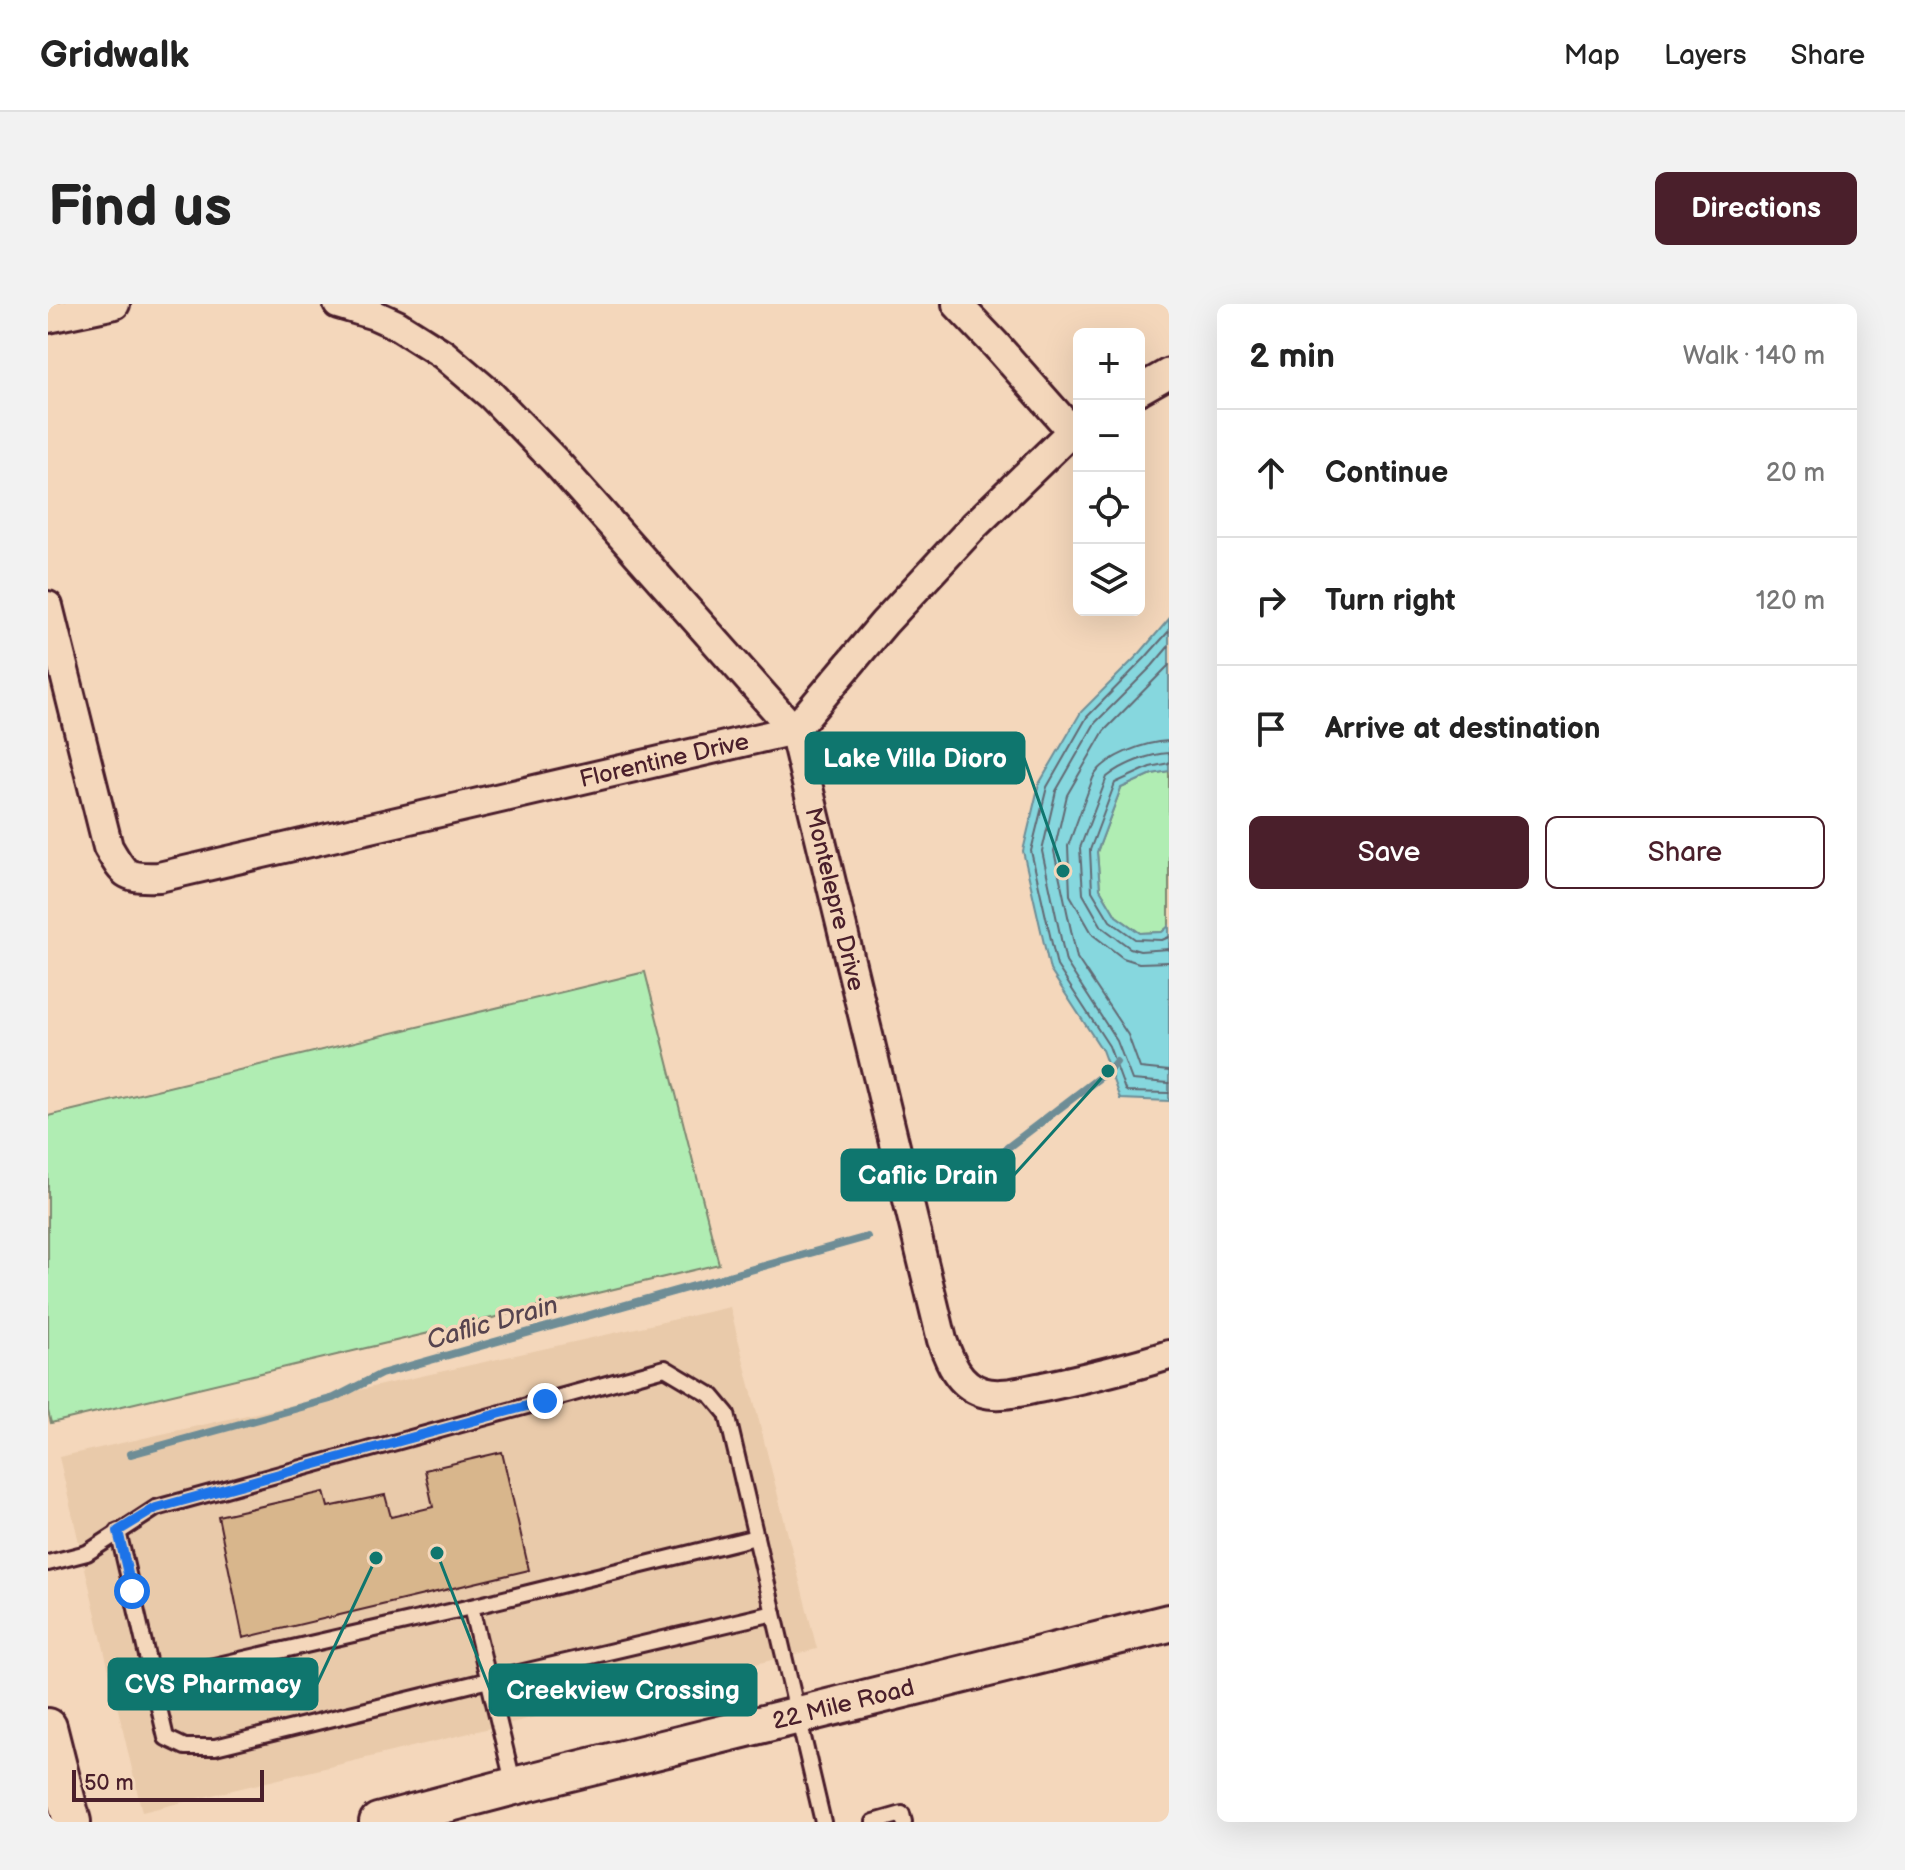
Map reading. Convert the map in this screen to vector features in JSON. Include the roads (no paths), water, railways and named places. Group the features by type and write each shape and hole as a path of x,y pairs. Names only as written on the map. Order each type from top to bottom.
{"street":[{"path":"48,318 115,304"},
{"name":"Montelepre Drive","path":"338,304 397,325 443,354 491,395 556,462 794,730 942,1340 952,1367 967,1383 983,1392 999,1393 1073,1380 1169,1355"},
{"path":"957,304 1073,427"},
{"path":"1145,387 1169,373"},
{"path":"794,730 894,612 974,526 1073,431"},
{"name":"Florentine Drive","path":"48,606 104,836 120,868 137,878 159,877 794,730"},
{"name":"22 Mile Road","path":"378,1822 1169,1623"},
{"path":"48,1727 72,1822"}],"lane":[{"path":"48,1563 87,1553 156,1508 665,1368 712,1396 727,1414 823,1822"},
{"path":"118,1531 166,1738 185,1747 215,1747 774,1613"},
{"path":"153,1680 756,1537"},
{"path":"471,1607 514,1786"},
{"path":"874,1822 902,1814 904,1822"}],"water":[{"path":"1169,619 1169,771 1152,774 1121,788 1097,852 1100,889 1116,916 1140,933 1162,932 1169,926 1169,1101 1120,1099 1102,1050 1050,970 1023,851 1039,784 1081,712"}],"waterway":[{"name":"Caflic Drain","path":"965,1180 1116,1062"},
{"name":"Caflic Drain","path":"131,1454 334,1398 381,1374 867,1237"}],"place":[{"name":"Lake Villa Dioro","path":"1063,871"},
{"name":"Caflic Drain","path":"1108,1071"},
{"name":"Creekview Crossing","path":"437,1553"},
{"name":"CVS Pharmacy","path":"376,1558"}]}
